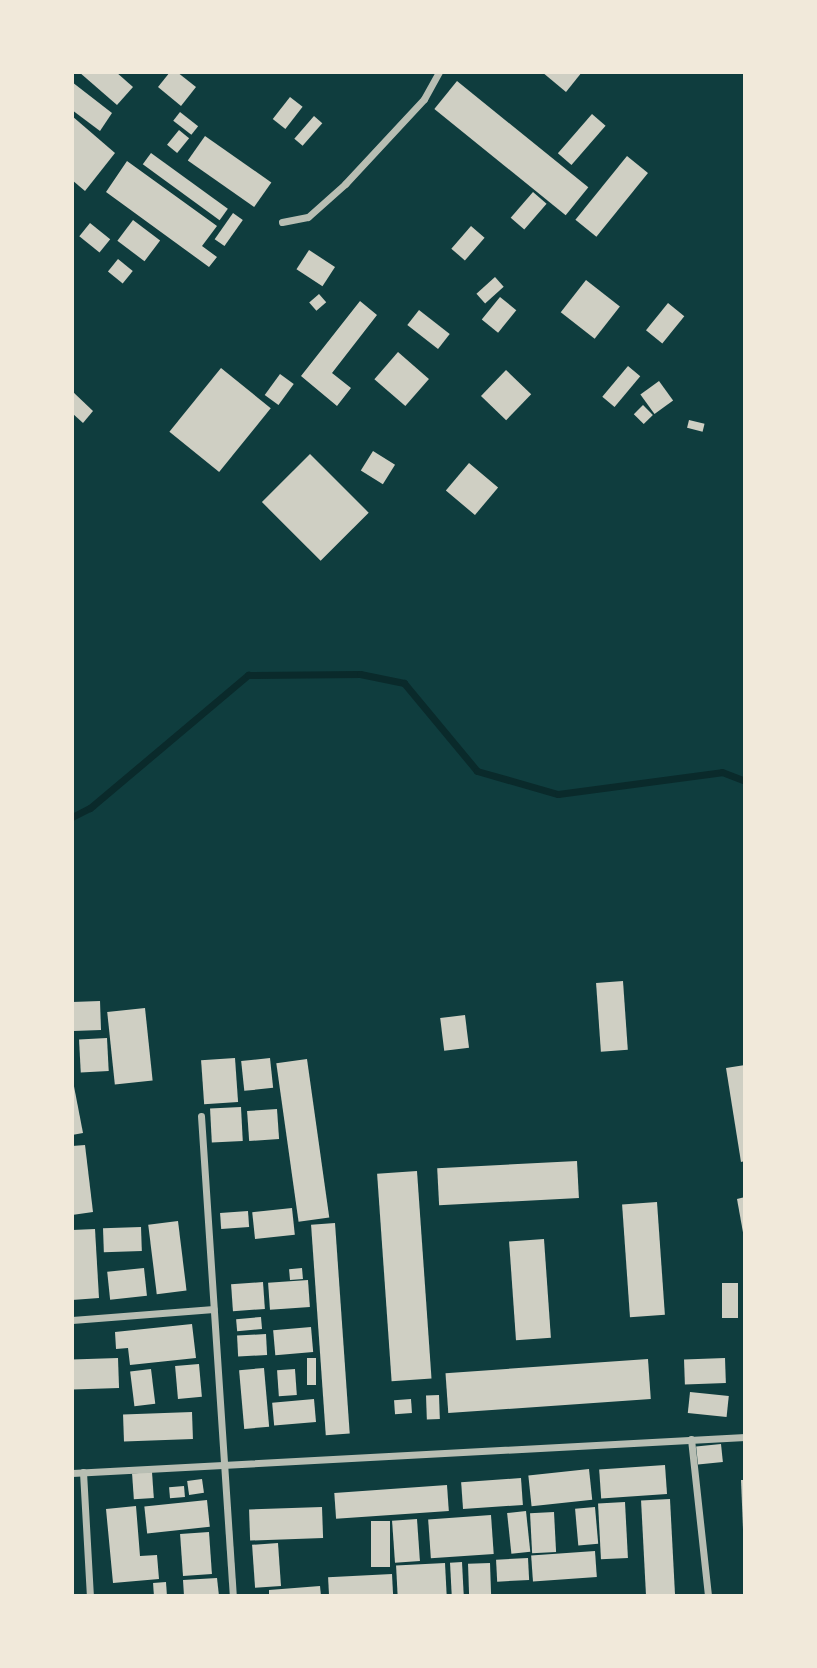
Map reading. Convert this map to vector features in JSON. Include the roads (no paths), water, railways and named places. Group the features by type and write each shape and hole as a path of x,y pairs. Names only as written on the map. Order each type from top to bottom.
{"street":[{"path":"282,222 307,217 345,184 424,99 439,72"},
{"path":"201,1116 233,1596"},
{"path":"72,1320 214,1309"},
{"path":"72,1473 225,1467 745,1437"},
{"path":"691,1439 708,1596"},
{"path":"83,1472 90,1596"}],"waterway":[{"path":"72,817 90,808 248,675 360,674 404,683 477,771 558,794 722,772 745,781"}]}
